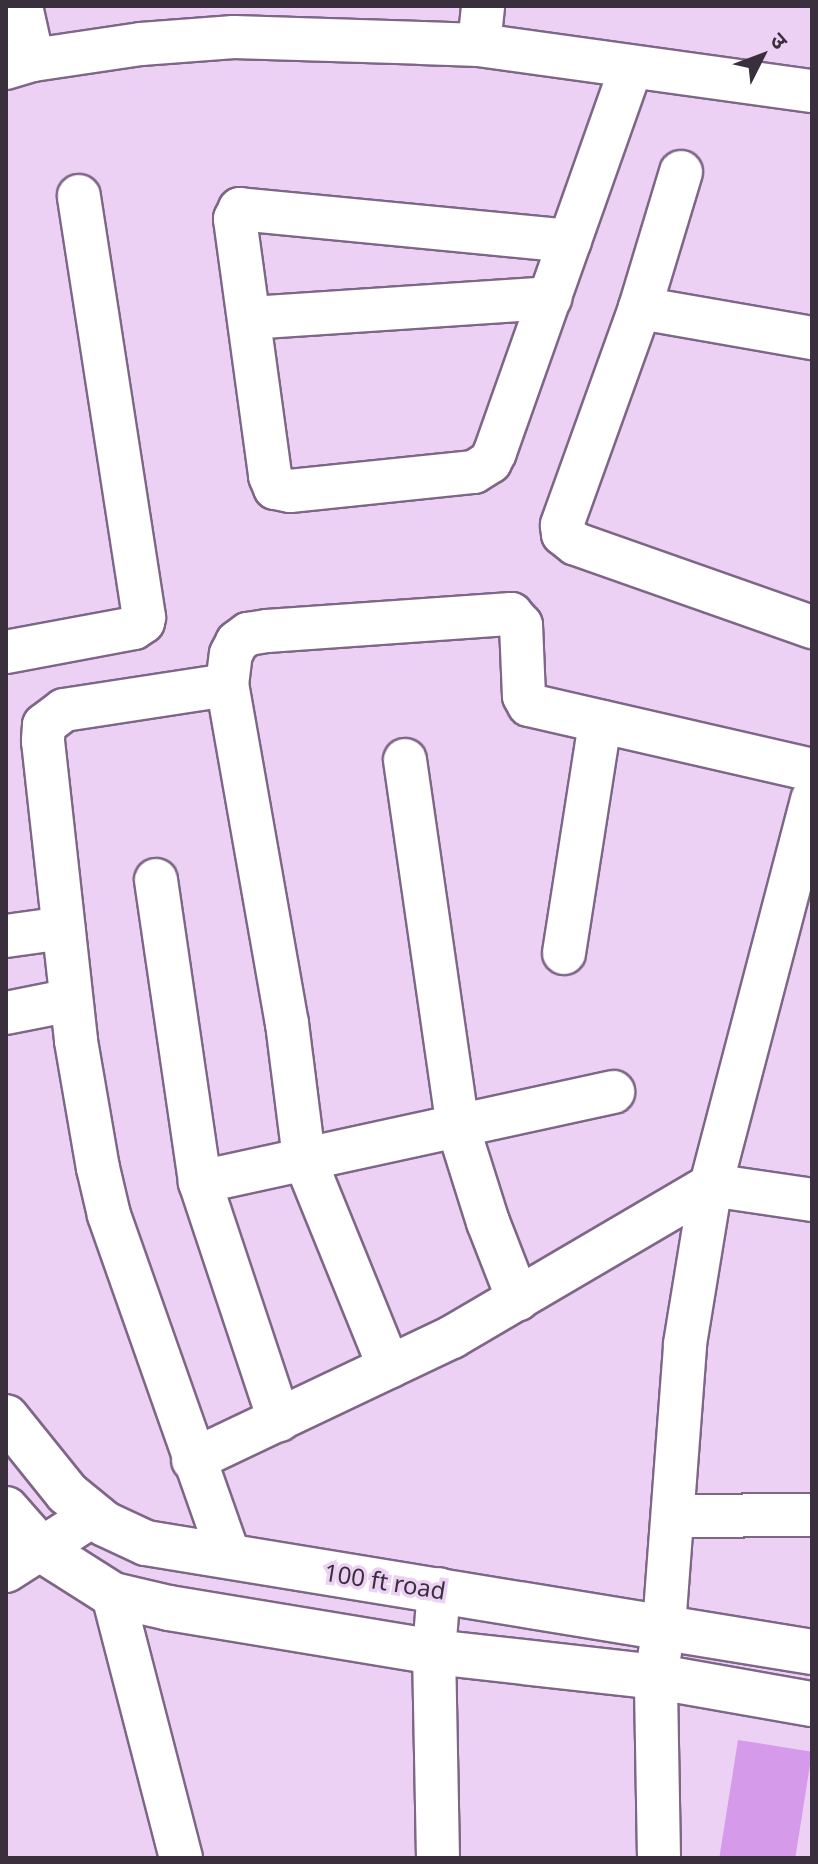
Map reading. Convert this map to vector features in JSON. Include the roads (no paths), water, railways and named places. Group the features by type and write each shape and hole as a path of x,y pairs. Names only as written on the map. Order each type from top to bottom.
{"main road":[{"name":"100 ft road","path":"6,1417 67,1493 94,1515 146,1543 812,1652"},
{"path":"6,1509 19,1561 113,1595 169,1608 434,1652 656,1678 812,1704"}],"street":[{"path":"21,6 20,64 141,44 481,26 631,67 812,91"},
{"path":"570,241 240,209 235,219 270,476 275,488 290,491 482,468 495,452 550,298 570,241 631,67"},
{"path":"681,172 640,308 562,525 563,534 576,544 812,627"},
{"path":"6,652 134,628 143,622 144,617 79,196"},
{"path":"250,318 550,298"},
{"path":"640,308 812,338"},
{"path":"389,1367 304,1158 287,1024 227,685 231,654 237,642 248,634 511,614 521,625 525,701 534,707 812,770"},
{"path":"227,685 64,710 44,725 71,1000 109,1215 229,1556"},
{"path":"564,953 600,722"},
{"path":"405,760 458,1127 488,1222 518,1299"},
{"path":"659,1858 656,1678 664,1626 685,1344 711,1185 812,799"},
{"path":"156,880 200,1182 224,1263 279,1420"},
{"path":"6,936 63,928"},
{"path":"6,1013 71,1000"},
{"path":"200,1182 613,1092"},
{"path":"193,1460 389,1367 518,1299 711,1185 812,1200"},
{"path":"19,1561 94,1515"},
{"path":"673,1516 812,1515"},
{"path":"438,1858 434,1652 439,1589"},
{"path":"113,1595 181,1858"}]}
